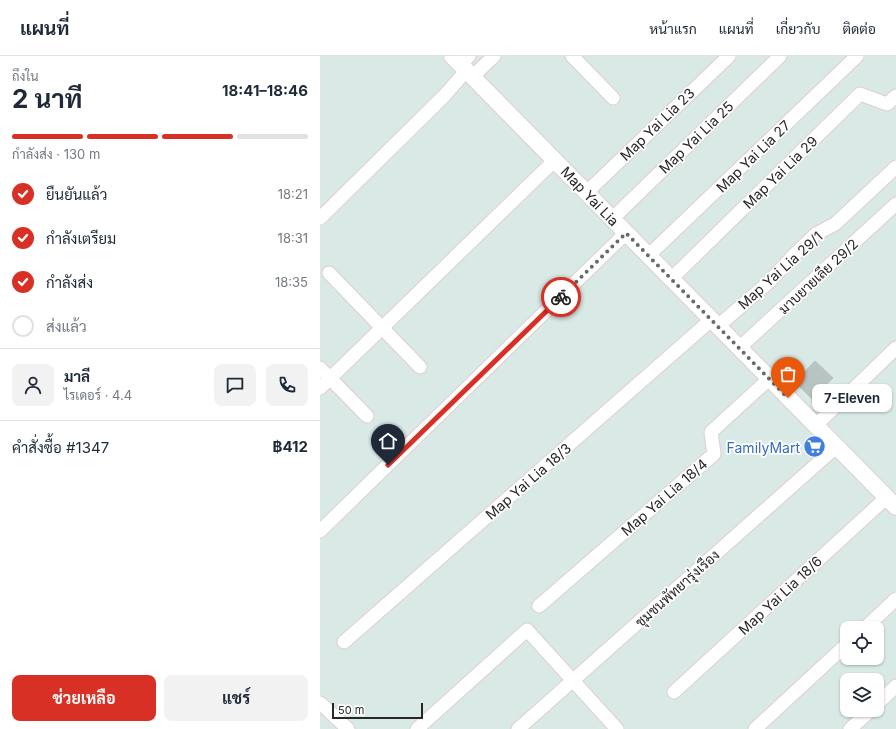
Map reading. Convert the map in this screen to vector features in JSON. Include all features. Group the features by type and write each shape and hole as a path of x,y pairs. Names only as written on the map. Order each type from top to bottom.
{"street":[{"path":"320,218 444,96 464,65 494,56"},
{"path":"572,56 613,98"},
{"name":"Map Yai Lia 23","path":"586,193 729,56"},
{"name":"Map Yai Lia 25","path":"612,219 780,56"},
{"name":"Map Yai Lia 27","path":"648,256 857,56"},
{"name":"Map Yai Lia","path":"464,65 586,193 891,503"},
{"name":"Map Yai Lia 29","path":"671,279 860,94 887,104 896,96"},
{"path":"320,388 555,160"},
{"name":"Map Yai Lia 29/1","path":"714,323 769,282 816,234 835,224 896,167"},
{"name":"มาบยายเลีย 29/2","path":"739,348 896,204"},
{"path":"320,531 626,233"},
{"path":"329,273 420,367"},
{"name":"Map Yai Lia 18/3","path":"344,642 714,323"},
{"path":"815,426 896,348"},
{"path":"320,368 367,416"},
{"name":"Map Yai Lia 18/4","path":"539,606 714,454 711,432 769,379"},
{"name":"ชุมชนพัทยารุ่งเรือง","path":"520,728 572,680 836,447"},
{"name":"Map Yai Lia 18/6","path":"674,692 891,503"},
{"path":"872,621 896,599"},
{"path":"417,729 527,630 617,729"},
{"path":"755,729 840,650"},
{"path":"884,697 896,686"},
{"path":"320,703 348,729"},
{"path":"850,729 863,717"}],"building":[{"path":"815,361 833,378 812,399 795,382"}],"way so far":[{"path":"561,297 626,233 788,398"}],"place":[{"name":"7-Eleven","path":"788,398"},
{"name":"FamilyMart","path":"815,447"}],"route":[{"path":"388,465 561,297"}]}
